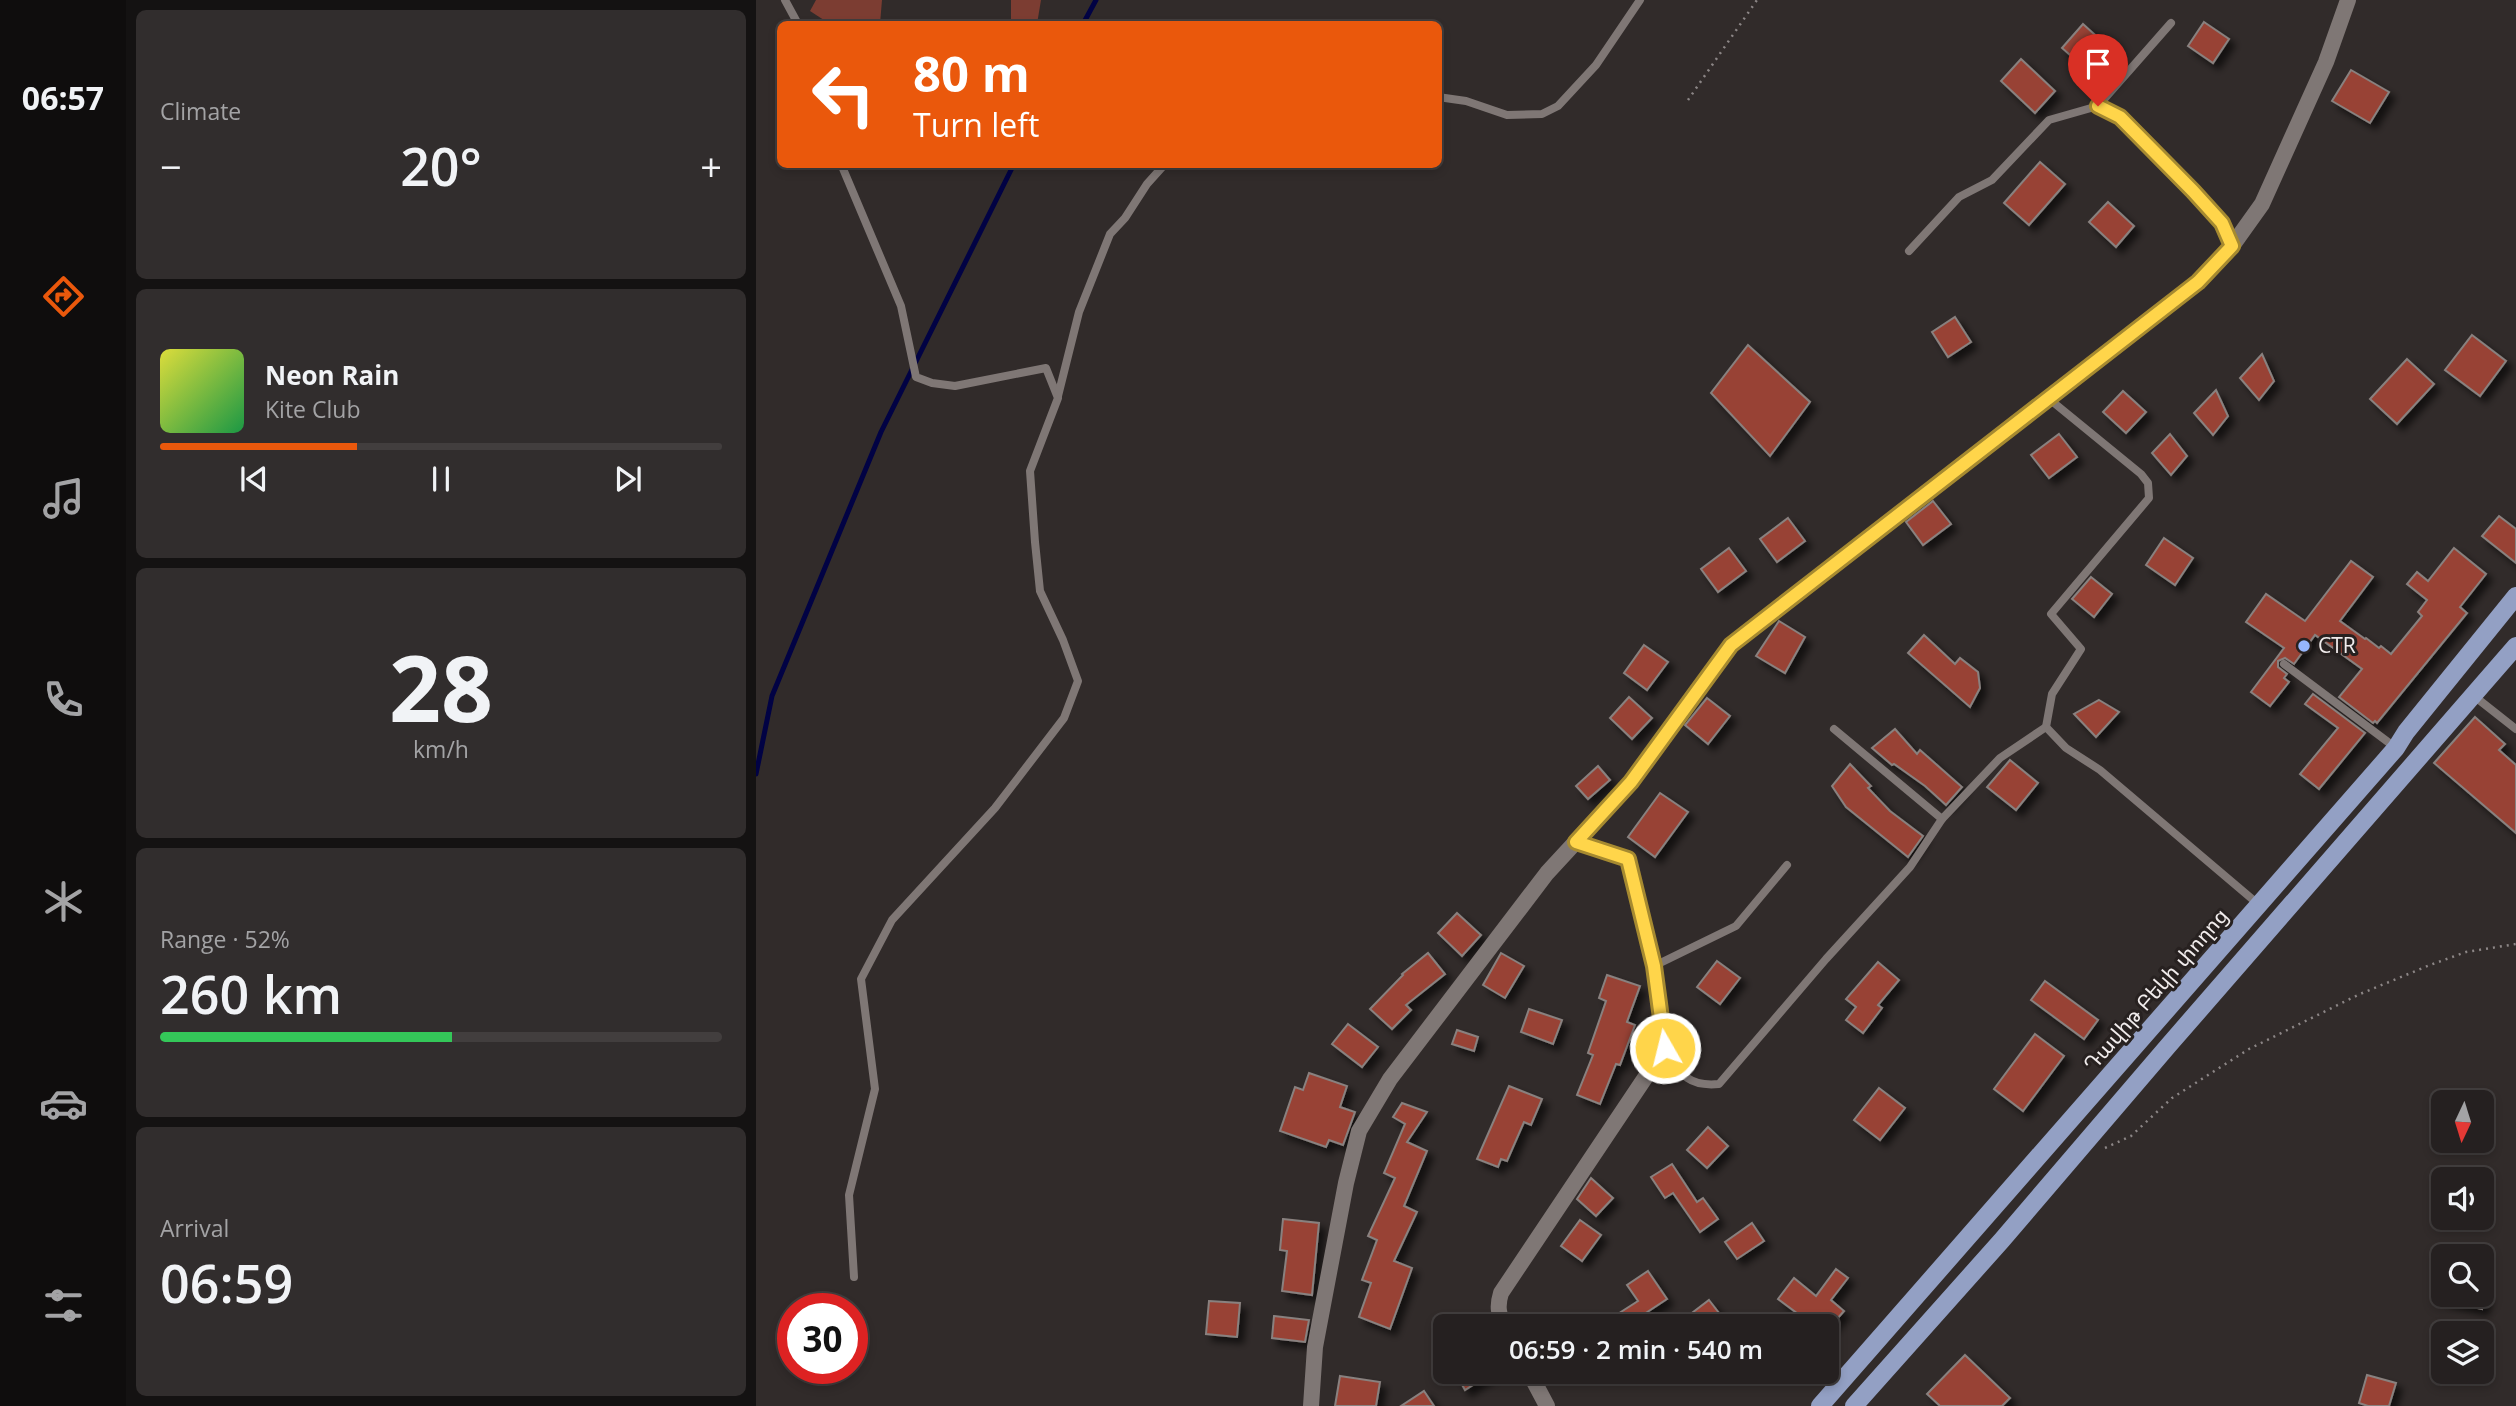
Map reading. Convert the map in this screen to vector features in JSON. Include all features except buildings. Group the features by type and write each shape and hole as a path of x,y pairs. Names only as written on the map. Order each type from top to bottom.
{"main road":[{"name":"Դավիթ Բեկի փողոց","path":"1821,1406 2396,748 2514,600"},
{"path":"1854,1406 2002,1240 2516,646"},
{"path":"2406,733 2409,747 2418,752 2428,748"},
{"path":"2151,1031 2168,1046"}],"street":[{"path":"1311,1406 1315,1347 1346,1184 1359,1131 1398,1068 1547,873 1631,782 1731,645 2198,282 2232,246 2262,204 2326,62 2348,0"},
{"path":"1499,1314 1501,1293 1665,1048 1654,966 1628,859 1576,842"},
{"path":"1535,1384 1547,1406"}],"lane":[{"path":"785,0 796,21"},
{"path":"1442,98 1466,101 1507,115 1542,114 1558,106 1596,65 1640,0"},
{"path":"1909,251 1959,197 1992,180 2049,120 2098,106 2171,23"},
{"path":"2098,106 2120,117 2193,191 2222,223 2232,246"},
{"path":"843,168 901,306 916,377 932,383 955,386 1046,368 1058,398"},
{"path":"854,1277 849,1195 875,1089 861,979 892,920 995,808 1064,718 1078,681 1063,640 1040,591 1030,471 1058,398 1079,312 1110,234 1161,168"},
{"path":"1665,1048 1682,1076 1703,1085 1719,1084 1826,959 1910,867 1942,819 2000,758 2046,727 2052,694 2081,649 2051,614 2149,498 2148,483 2141,474 2048,398"},
{"path":"2284,664 2396,748"},
{"path":"2474,696 2516,729"},
{"path":"2046,727 2066,748 2100,770 2260,906"},
{"path":"1834,729 1942,819"},
{"path":"1654,966 1736,926 1787,866"}],"path":[{"path":"1688,100 1757,0"},
{"path":"2078,1150 2110,1147 2131,1136 2172,1098 2249,1049 2360,995 2466,952 2516,944"}],"shaded area":[{"path":"816,0 882,0 880,21 825,21 810,11"},
{"path":"1011,0 1041,0 1038,21 1011,21"}],"waterway":[{"path":"1085,21 1096,0"},
{"path":"756,774 772,696 881,432 1012,168"}],"place":[{"name":"CTR","path":"2304,646"}],"route":[{"path":"1665,1048 1654,966 1628,859 1576,842 1631,782 1731,645 2198,282 2232,246 2222,223 2152,148 2120,117 2098,106"}]}
